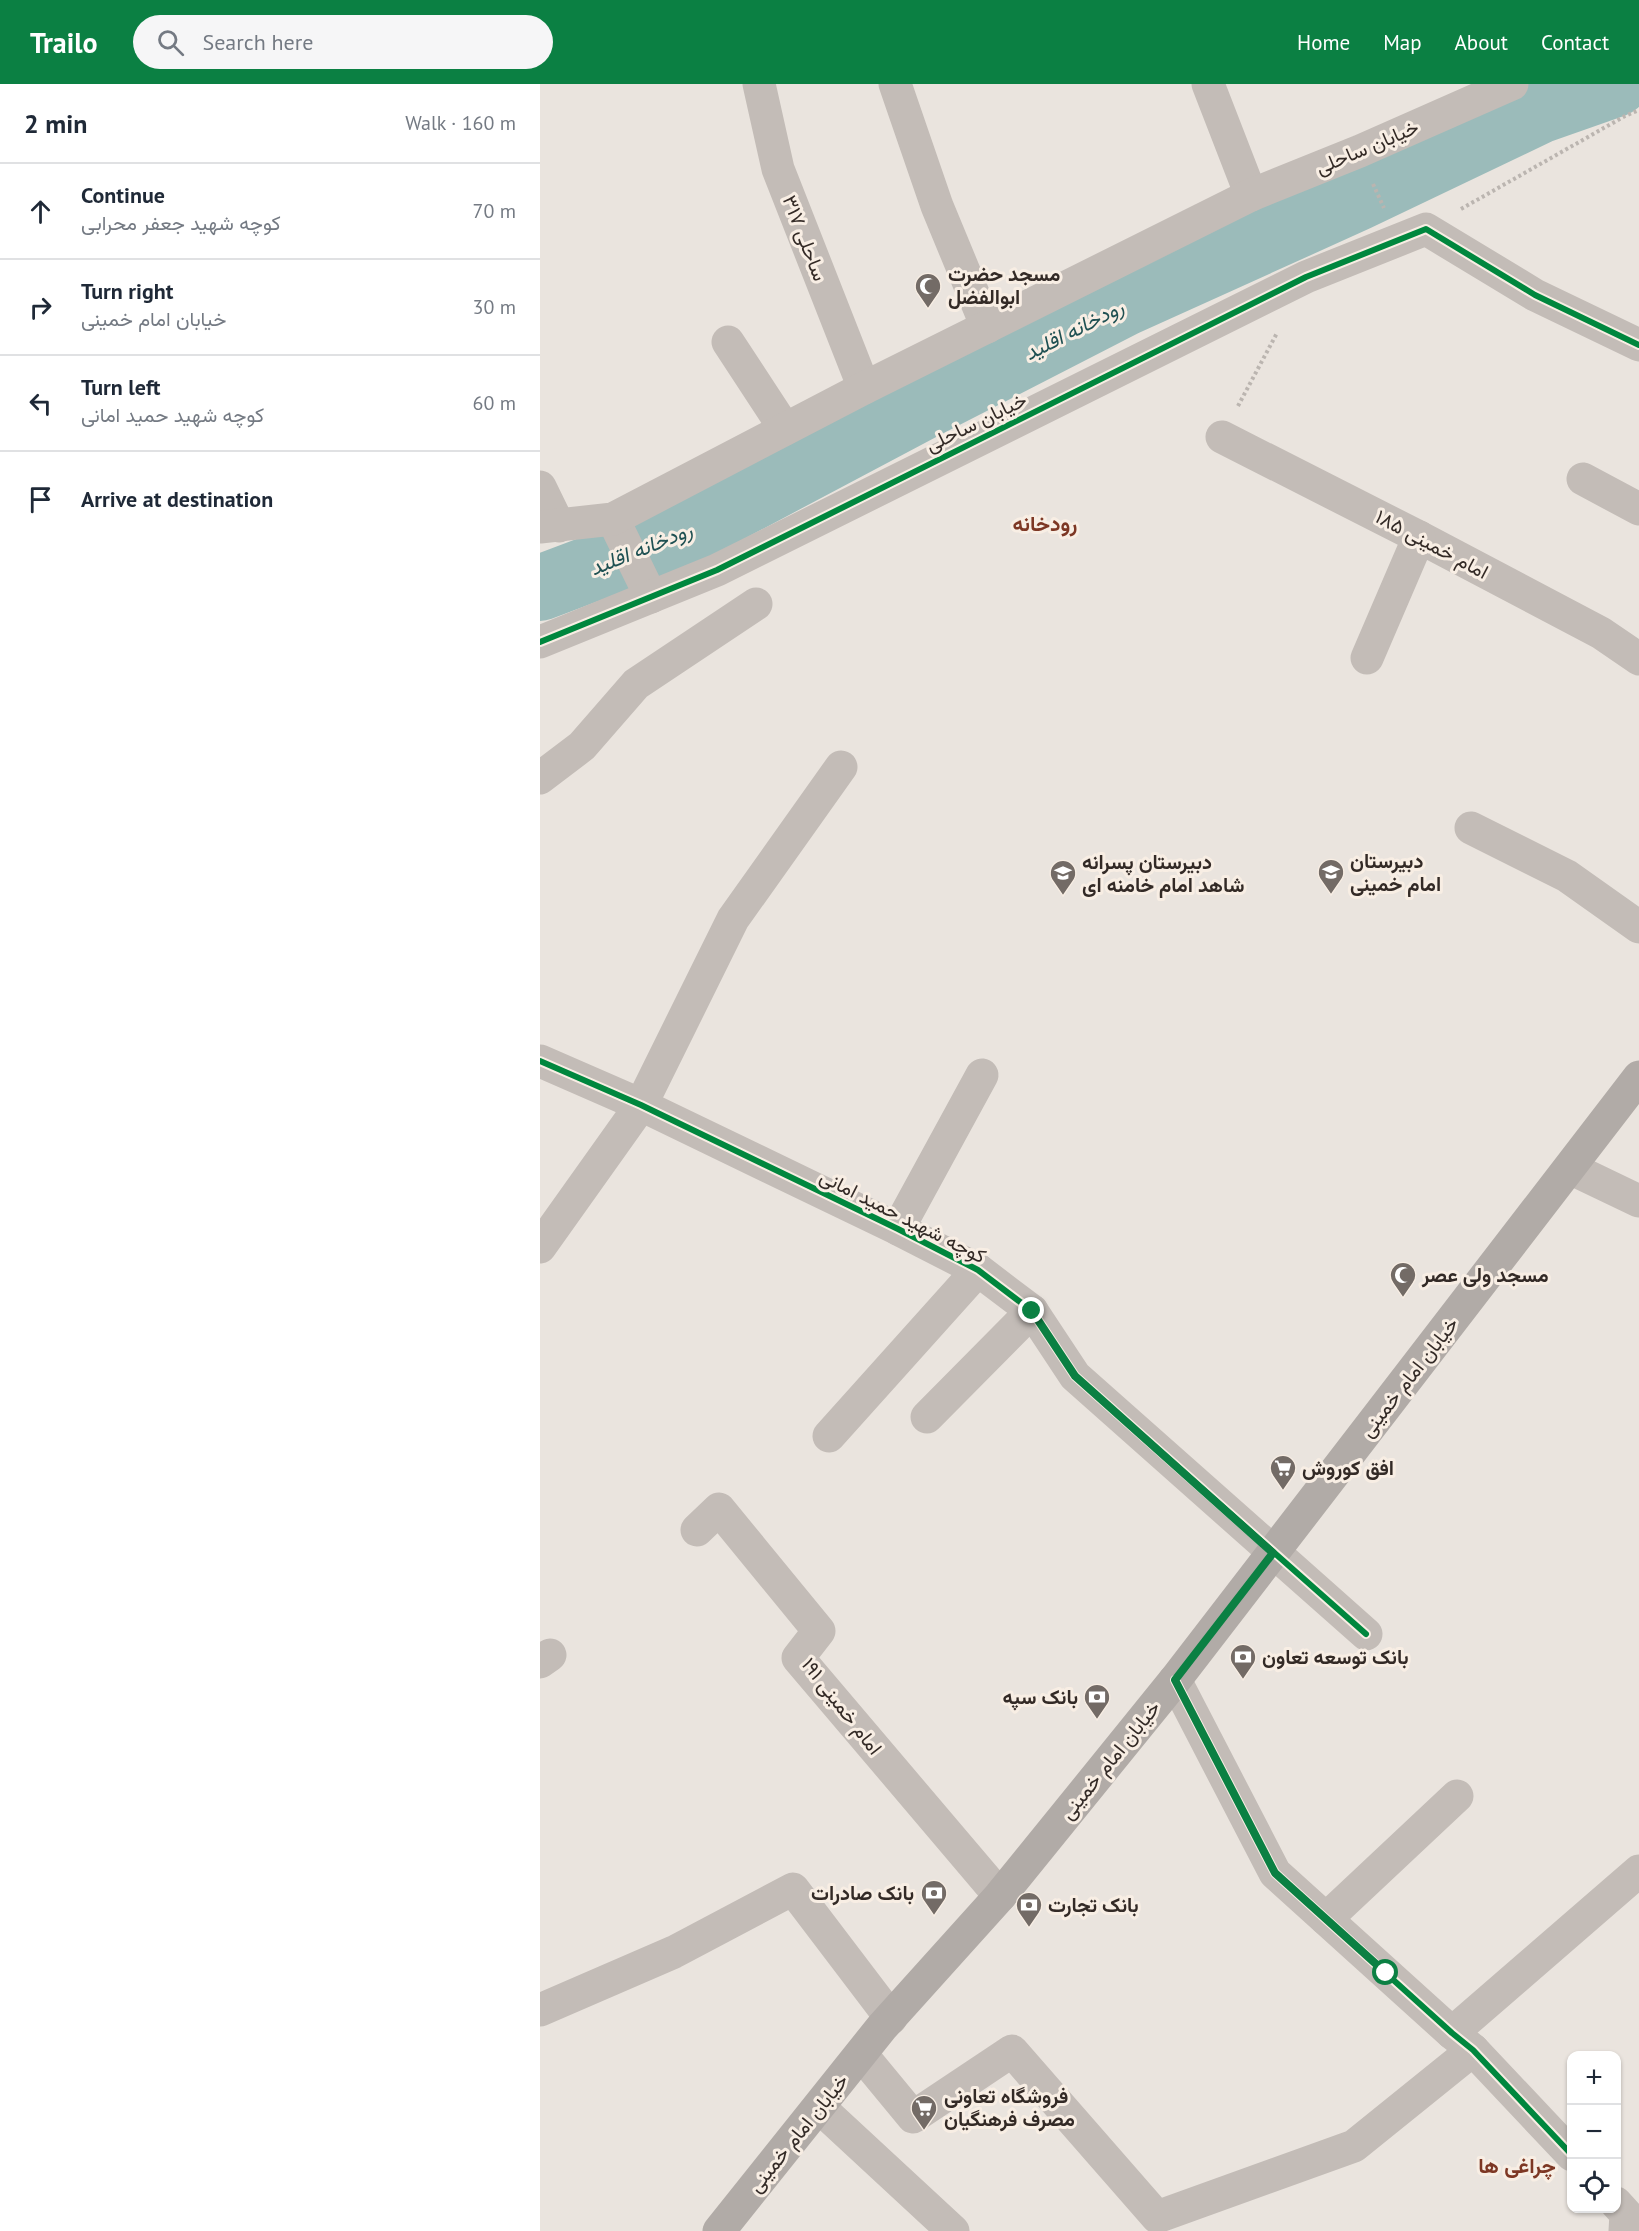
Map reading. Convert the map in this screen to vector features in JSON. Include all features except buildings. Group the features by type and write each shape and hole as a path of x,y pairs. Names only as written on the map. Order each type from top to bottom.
{"main road":[{"name":"خیابان امام خمینی","path":"719,2231 861,2054 1000,1896 1175,1680 1639,1077"}],"street":[{"name":"ساحلی ۳۱۷","path":"759,84 778,169 864,387"},
{"path":"895,84 937,206 987,327"},
{"path":"1208,84 1251,195"},
{"name":"خیابان ساحلی","path":"549,527 618,531 785,429 864,387 1251,195 1360,151 1512,84"},
{"name":"خیابان ساحلی","path":"540,642 648,592 717,570 1306,277 1426,229"},
{"path":"1426,229 1535,295 1639,345"},
{"path":"728,342 785,429"},
{"name":"امام خمینی ۱۸۵","path":"1222,437 1601,633 1639,659"},
{"path":"1583,479 1639,509"},
{"path":"540,487 549,527"},
{"path":"618,531 648,592"},
{"path":"1367,658 1419,537"},
{"path":"540,778 582,746 636,684 756,604"},
{"path":"540,1247 641,1105 733,919 841,767"},
{"path":"1471,828 1567,876 1639,927"},
{"name":"کوچه شهید حمید امانی","path":"540,1061 641,1105 978,1270 1032,1311 1075,1376 1366,1634"},
{"path":"898,1229 982,1076"},
{"path":"1570,1168 1639,1201"},
{"path":"829,1436 978,1270"},
{"path":"927,1417 1032,1311"},
{"name":"امام خمینی ۱۹۱","path":"697,1530 719,1509 819,1631 798,1658 1000,1896"},
{"path":"1175,1680 1275,1873 1462,2042 1567,2150"},
{"path":"1326,1919 1457,1796"},
{"path":"861,2054 913,2117 1012,2051 1157,2217 1354,2146 1639,1871"},
{"path":"543,2004 674,1952 793,1889 891,2018"},
{"path":"819,2107 953,2231"},
{"path":"1621,2208 1626,2214 1625,2231"}],"path":[{"path":"1426,229 1639,110"},
{"path":"1372,181 1386,213"},
{"path":"1222,437 1280,327"}],"waterway":[{"name":"رودخانه اقلید","path":"540,588 683,534 924,406 1125,303 1357,198 1541,110 1615,84"}],"cycle path":[{"path":"540,642 717,570 1306,277 1426,229 1535,295 1639,345"},
{"path":"540,1061 641,1105 978,1270 1032,1311 1075,1376 1366,1634"},
{"path":"1175,1680 1275,1873 1473,2050 1567,2150"}],"place":[{"name":"مسجد حضرت ابوالفضل","path":"928,309"},
{"name":"دبیرستان امام خمینی","path":"1331,895"},
{"name":"دبیرستان پسرانه شاهد امام خامنه ای","path":"1063,896"},
{"name":"مسجد ولی عصر","path":"1403,1298"},
{"name":"افق کوروش","path":"1283,1491"},
{"name":"بانک توسعه تعاون","path":"1243,1680"},
{"name":"بانک سپه","path":"1097,1720"},
{"name":"بانک صادرات","path":"934,1916"},
{"name":"بانک تجارت","path":"1029,1928"},
{"name":"فروشگاه تعاونی مصرف فرهنگیان","path":"924,2131"}],"district":[{"name":"رودخانه","path":"1045,524"},
{"name":"چراغی ها","path":"1517,2166"}],"route":[{"path":"1032,1311 1075,1376 1273,1553 1175,1680 1275,1873 1386,1973"}]}
